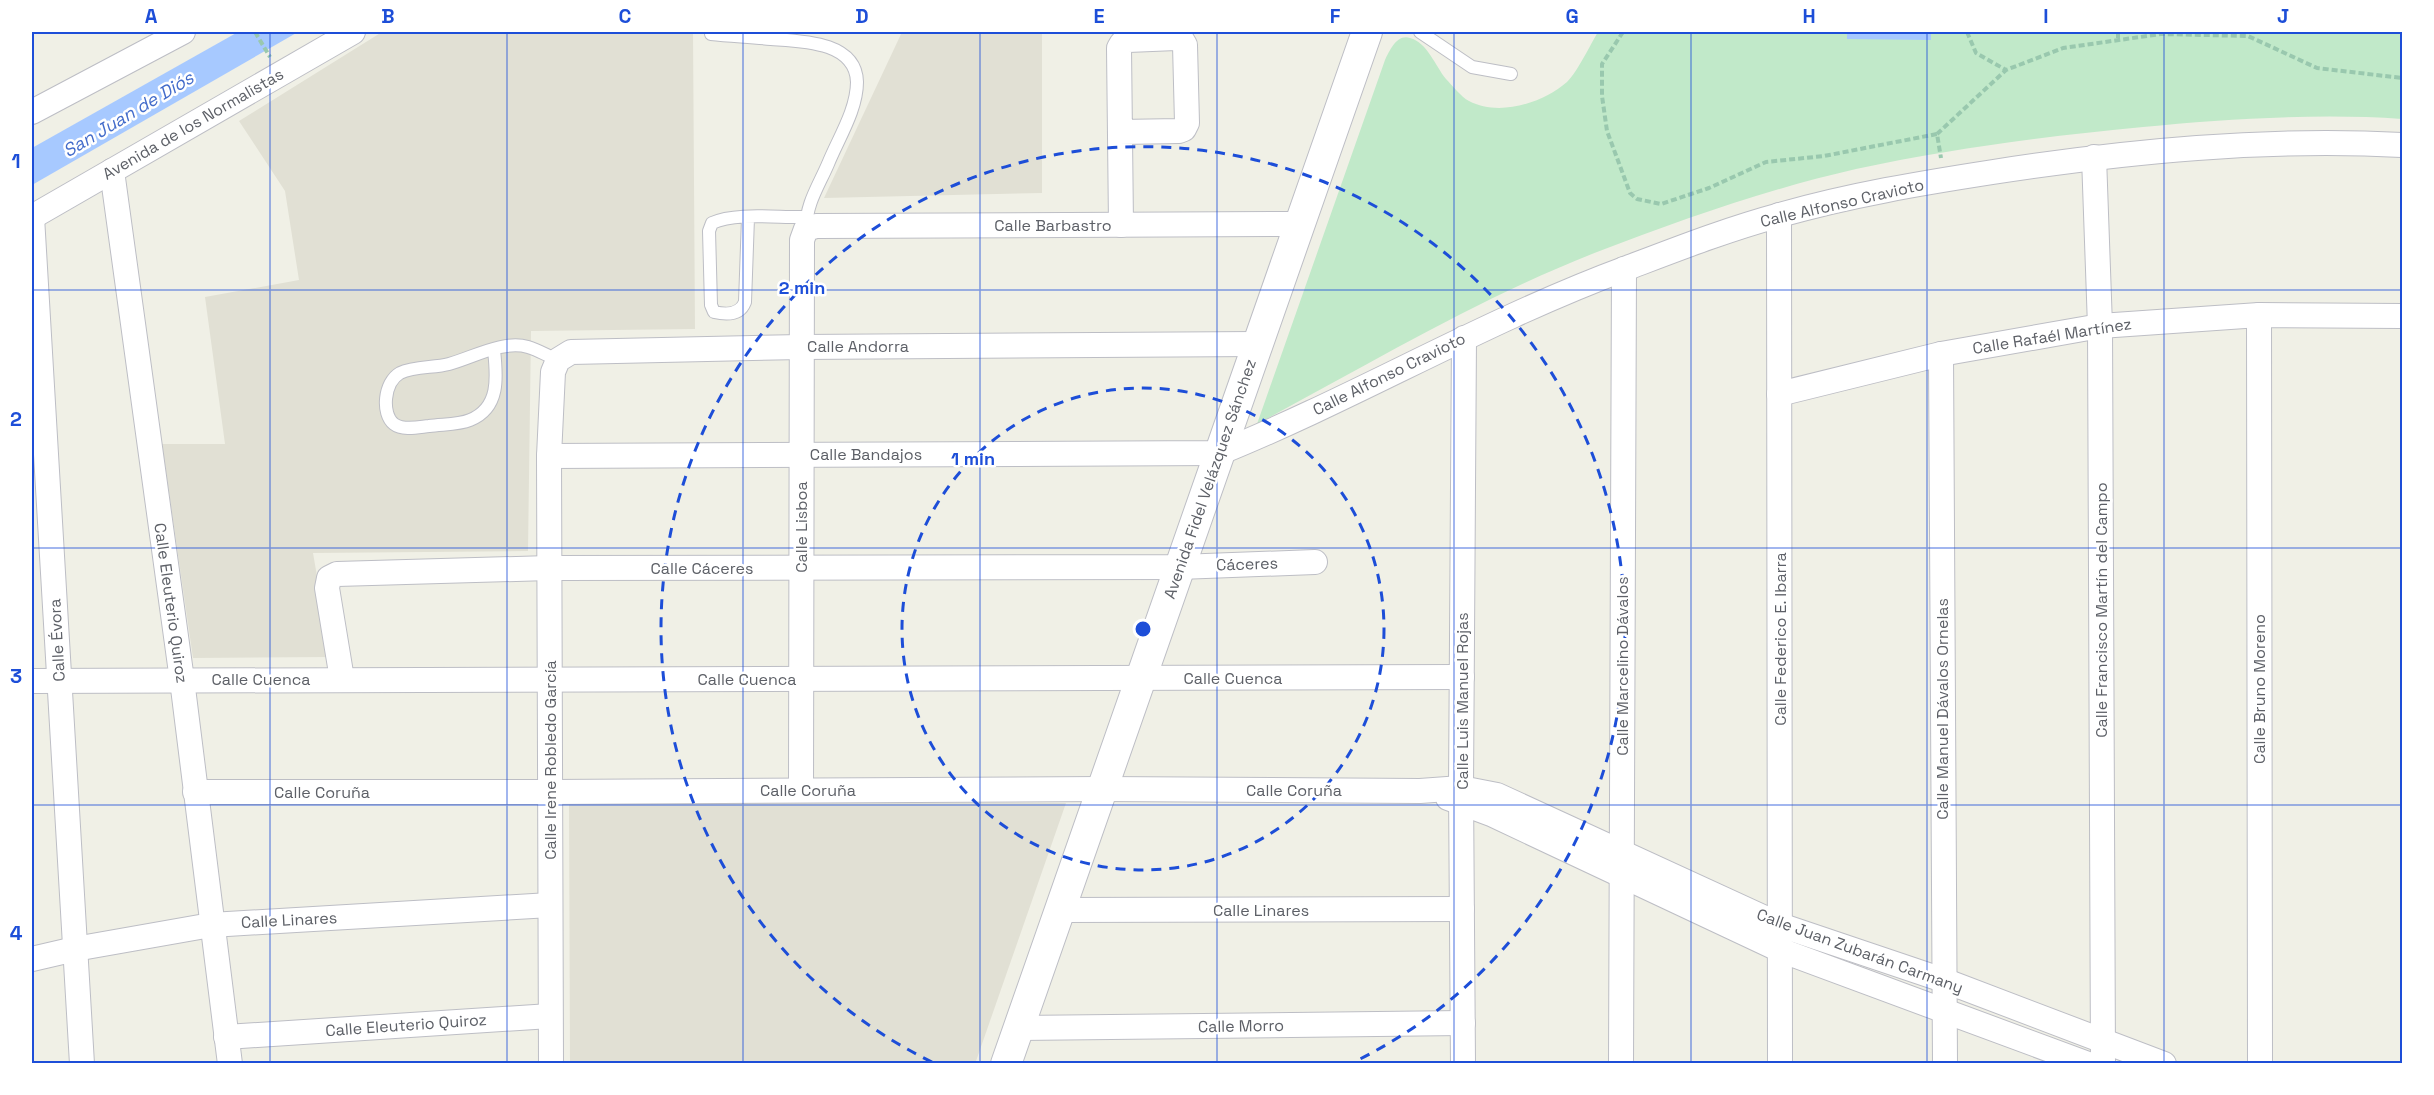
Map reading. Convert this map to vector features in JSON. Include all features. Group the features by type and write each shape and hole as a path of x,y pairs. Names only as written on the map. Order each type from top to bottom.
{"street":[{"path":"32,112 183,32"},
{"name":"Avenida de los Normalistas","path":"32,217 353,32"},
{"name":"Avenida Fidel Velázquez Sánchez","path":"1006,1064 1367,32"},
{"path":"1120,132 1184,129 1187,123 1185,45 1182,39 1128,40 1119,48 1121,225"},
{"name":"Calle Alfonso Cravioto","path":"1219,453 1264,435 1464,338 1624,269 1779,215 1897,188 2094,157 2209,147 2330,142 2403,145"},
{"name":"Calle Francisco Martín del Campo","path":"2094,157 2100,326 2103,1052"},
{"name":"Calle Eleuterio Quiroz","path":"112,171 182,680 230,1064"},
{"name":"Calle Federico E. Ibarra","path":"1779,215 1780,1064"},
{"name":"Calle Évora","path":"32,217 42,568 59,681 82,1064"},
{"name":"Calle Barbastro","path":"806,223 816,226 1299,224"},
{"name":"Calle Lisboa","path":"801,790 802,240 806,223"},
{"name":"Calle Marcelino Dávalos","path":"1621,1064 1624,269"},
{"name":"Calle Rafaél Martínez","path":"1779,394 1941,354 2100,326 2259,315 2403,316"},
{"name":"Calle Bruno Moreno","path":"2259,315 2260,1064"},
{"name":"Calle Luis Manuel Rojas","path":"1463,1064 1464,338"},
{"name":"Calle Andorra","path":"558,360 571,352 802,347 1257,344"},
{"name":"Calle Manuel Dávalos Ornelas","path":"1941,354 1942,980 1945,1064"},
{"path":"549,456 553,372 558,360"},
{"name":"Calle Bandajos","path":"549,456 1219,453"},
{"name":"Calle Irene Robledo García","path":"549,456 551,1064"},
{"name":"Cáceres","path":"1179,567 1315,562"},
{"name":"Calle Cáceres","path":"342,679 327,588 329,578 337,574 549,568 1179,567"},
{"name":"Calle Cuenca","path":"32,681 1462,677"},
{"name":"Calle Coruña","path":"195,792 1103,789 1420,791 1462,795"},
{"name":"Calle Juan Zubarán Carmany","path":"1462,795 1497,795 1780,925 1942,980 2103,1052 2164,1064"},
{"name":"Calle Juan Zubarán Carmany","path":"1462,795 1491,814 1780,950 2088,1064"},
{"name":"Calle Linares","path":"32,959 75,948 211,925 550,905"},
{"name":"Calle Linares","path":"1060,910 1462,909"},
{"name":"Calle Eleuterio Quiroz","path":"226,1037 550,1016"},
{"name":"Calle Morro","path":"1019,1028 1463,1023"}],"lane":[{"path":"1420,32 1472,67 1511,74"},
{"path":"711,34 823,45 842,53 852,64 857,81 854,104 812,194 806,223 748,218 719,219 711,223 709,231 711,305 714,312 737,312 742,309 745,302 748,218"},
{"path":"494,350 497,378 493,398 484,413 468,421 406,428 395,426 388,418 386,393 390,381 402,372 448,364 494,350 511,345 528,347 558,360"}],"path":[{"path":"255,32 273,62"},
{"path":"1623,32 1602,64 1602,96 1607,131 1630,193 1637,199 1661,204 1709,188 1766,162 1824,156 1937,134 2006,70 2062,48 2163,33 2248,36 2317,68 2403,78"},
{"path":"1968,32 1976,53 2006,70"},
{"path":"2118,32 2118,40"},
{"path":"1937,134 1944,180"}],"shaded area":[{"path":"382,32 693,32 695,329 531,331 528,551 313,553 331,657 193,658 162,444 225,444 205,297 299,280 285,191 239,121"},
{"path":"902,32 1042,32 1042,193 824,198"},
{"path":"569,803 1066,803 975,1064 570,1063"}],"green space":[{"path":"1598,32 2402,32 2402,119 2272,118 2107,131 1963,149 1823,177 1693,217 1553,270 1424,333 1257,424 1385,60 1394,44 1405,37 1416,40 1426,50 1446,79 1466,99 1481,106 1507,108 1546,96 1567,82 1580,65"}],"water":[{"name":"San Juan de Diós","path":"238,32 298,32 32,185 32,148"},
{"path":"1847,32 1931,32 1931,40 1847,39"}]}
